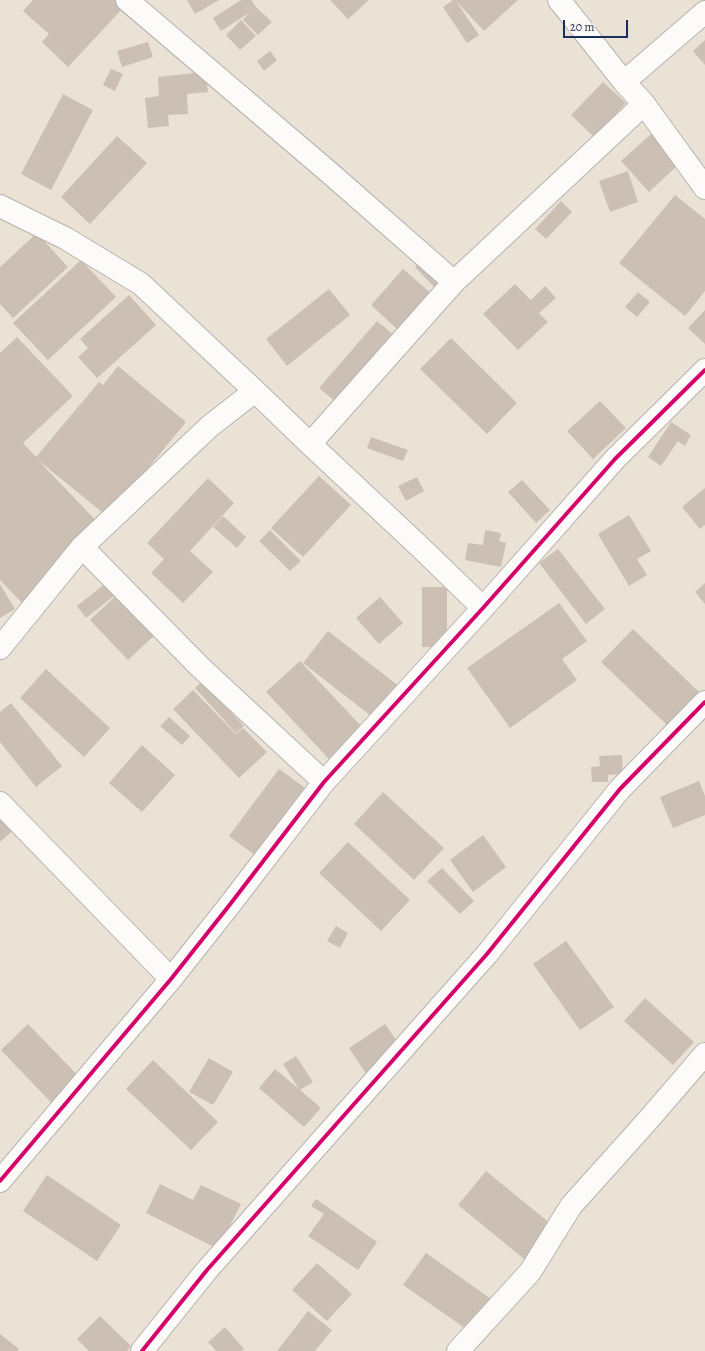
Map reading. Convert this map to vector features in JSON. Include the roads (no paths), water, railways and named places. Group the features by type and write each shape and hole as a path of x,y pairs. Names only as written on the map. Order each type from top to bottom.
{"street":[{"path":"127,0 331,174 454,282"},
{"path":"559,0 624,82 644,104 705,188"},
{"path":"624,82 705,12"},
{"path":"310,444 454,282 644,104"},
{"path":"0,206 65,238 141,284 256,391 482,608"},
{"path":"1,1179 171,979 228,908 324,782 615,459 705,370"},
{"path":"0,648 82,547 210,426 256,391"},
{"path":"82,547 200,667 324,782"},
{"path":"142,1351 207,1270 487,954 620,789 705,702"},
{"path":"0,803 171,979"},
{"path":"458,1351 530,1272 571,1206 705,1054"}]}
